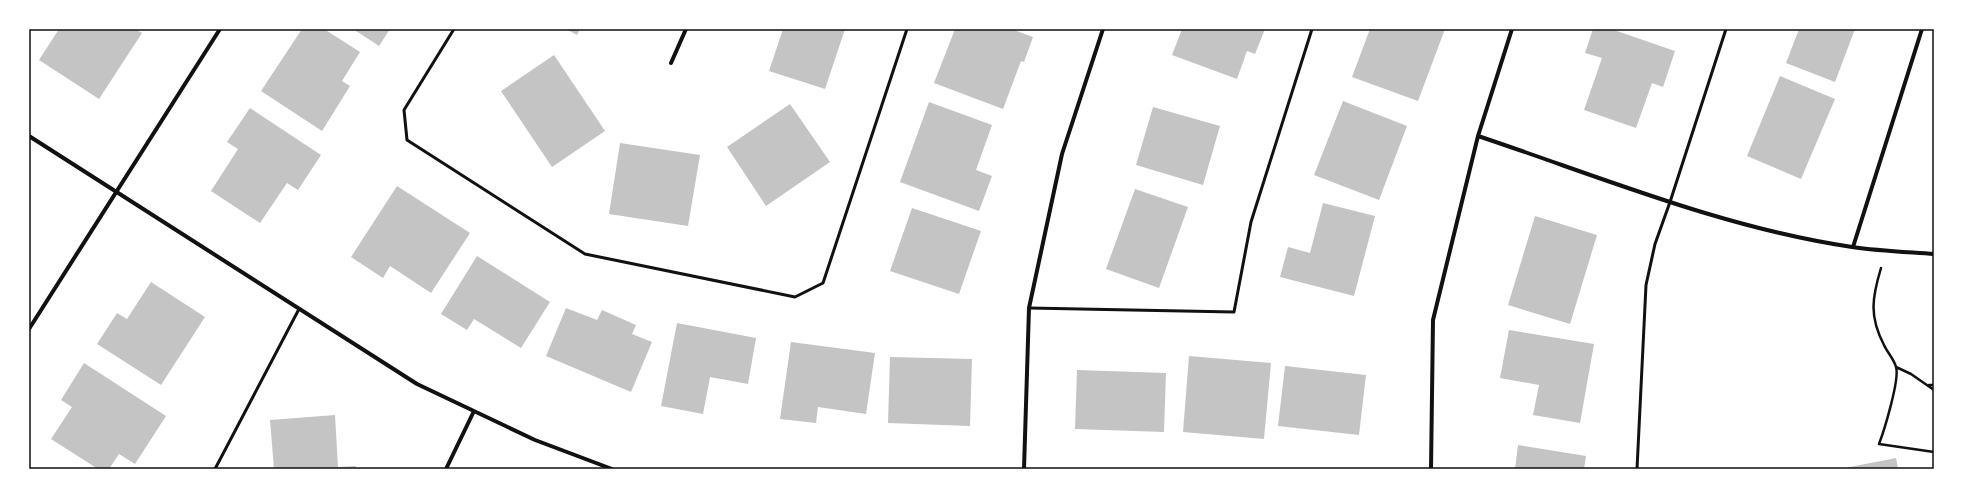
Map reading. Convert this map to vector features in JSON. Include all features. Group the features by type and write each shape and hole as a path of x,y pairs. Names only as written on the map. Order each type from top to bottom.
{"street":[{"path":"29,329 220,29"},
{"path":"671,63 686,29"},
{"path":"1024,469 1028,308 1062,154 1103,29"},
{"path":"1431,469 1433,320 1478,136 1512,29"},
{"path":"1853,247 1922,29"},
{"path":"29,136 417,384 535,440 612,469"},
{"path":"1478,136 1670,202 1756,227 1853,247 1934,254"},
{"path":"446,469 474,411"}],"lane":[{"path":"454,29 404,110 407,140 585,254 795,297 823,283 907,29"},
{"path":"1028,308 1234,312 1250,222 1312,29"},
{"path":"1637,469 1646,285 1655,244 1726,29"},
{"path":"215,469 299,309"}],"path":[{"path":"1886,250 1875,290 1873,318 1884,345 1896,367 1928,384 1934,390"},
{"path":"1896,367 1886,426 1879,444 1934,452"},
{"path":"1928,384 1934,385"}],"building":[{"path":"59,29 135,29 142,33 99,99 39,60"},
{"path":"302,29 324,29 360,52 342,81 350,86 322,131 261,91"},
{"path":"353,29 390,29 379,46"},
{"path":"566,29 580,29 577,35"},
{"path":"783,29 845,29 825,89 769,71"},
{"path":"955,29 1011,29 1033,37 1024,62 1021,61 1003,109 934,83"},
{"path":"1182,29 1265,29 1255,54 1247,51 1237,79 1172,55"},
{"path":"1370,29 1445,29 1418,101 1352,77"},
{"path":"1593,29 1611,29 1675,51 1663,87 1652,83 1636,128 1584,110 1602,58 1585,53"},
{"path":"1799,29 1855,29 1835,82 1786,63"},
{"path":"554,55 605,131 552,167 501,91"},
{"path":"1780,76 1835,99 1801,179 1747,156"},
{"path":"1343,101 1407,126 1379,200 1314,175"},
{"path":"929,102 992,125 976,170 992,176 979,211 900,182"},
{"path":"790,104 830,162 766,206 727,147"},
{"path":"1153,107 1220,126 1203,185 1136,165"},
{"path":"250,108 321,155 298,190 287,183 260,223 211,191 238,149 227,142"},
{"path":"620,143 700,155 688,226 609,214"},
{"path":"397,186 470,233 431,293 390,266 383,278 351,257"},
{"path":"1135,189 1188,207 1159,288 1106,269"},
{"path":"1323,203 1375,216 1354,296 1280,277 1288,247 1310,253"},
{"path":"912,208 981,231 959,294 890,271"},
{"path":"1535,216 1597,235 1570,324 1508,305"},
{"path":"477,256 550,302 521,348 474,319 467,330 441,314"},
{"path":"151,282 205,317 161,385 97,344 117,313 127,319"},
{"path":"566,308 597,320 602,310 636,325 632,334 652,342 631,392 546,356"},
{"path":"677,323 756,338 748,384 710,377 703,414 661,406"},
{"path":"1509,330 1594,344 1580,423 1533,415 1539,385 1500,378"},
{"path":"791,342 875,353 866,414 818,407 816,423 780,419"},
{"path":"1189,356 1271,363 1264,439 1183,432"},
{"path":"890,357 972,359 970,426 888,423"},
{"path":"84,363 166,416 135,464 119,454 109,469 98,469 51,439 72,407 61,400"},
{"path":"1285,366 1366,375 1359,435 1278,426"},
{"path":"1077,370 1166,373 1164,432 1075,429"},
{"path":"335,415 338,467 356,466 356,469 274,469 270,420"},
{"path":"1518,445 1586,456 1584,469 1515,469"},
{"path":"1896,458 1898,469 1845,469 1845,468"}]}
